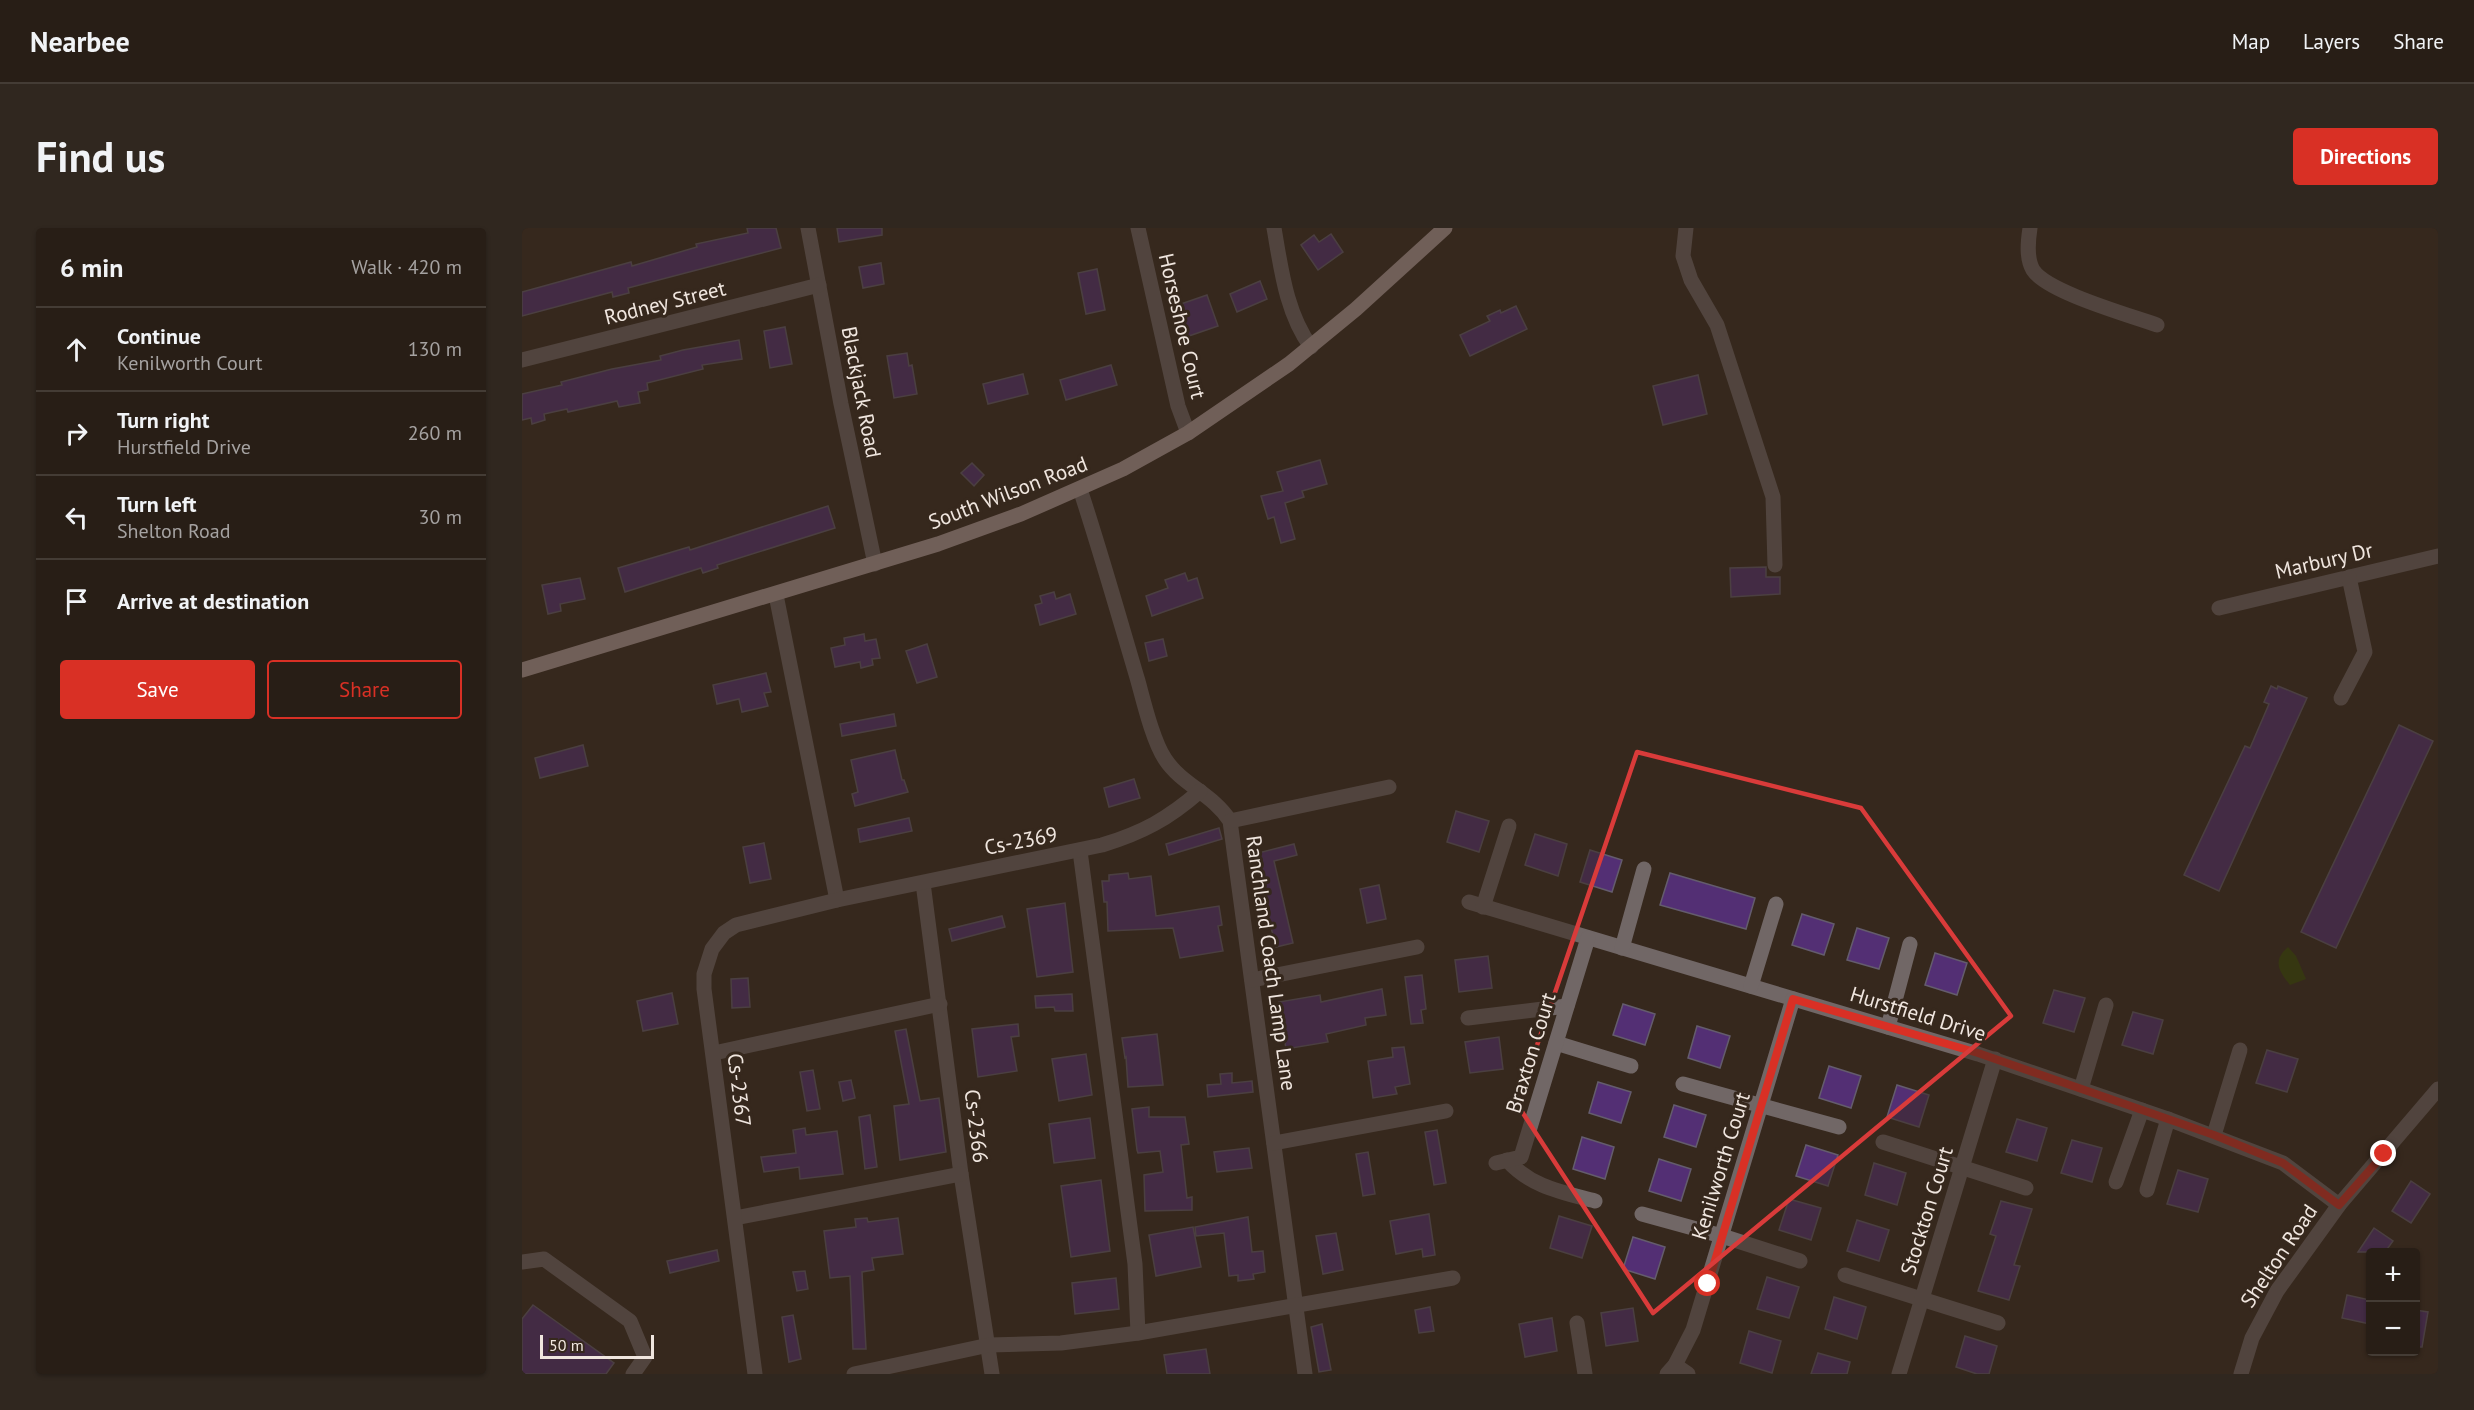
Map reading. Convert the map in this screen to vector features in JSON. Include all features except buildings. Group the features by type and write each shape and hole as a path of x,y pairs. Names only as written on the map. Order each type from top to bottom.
{"main road":[{"name":"South Wilson Road","path":"522,670 776,595 980,529 1080,489 1123,469 1188,433 1245,396 1311,347 1445,228"}],"street":[{"name":"Blackjack Road","path":"808,228 874,564"},
{"name":"Horseshoe Court","path":"1138,228 1178,406 1188,433"},
{"path":"1274,228 1288,298 1298,330 1311,347"},
{"path":"1686,228 1683,256 1691,280 1717,326 1773,497 1775,565"},
{"path":"2030,228 2028,250 2033,270 2049,284 2157,325"},
{"name":"Rodney Street","path":"522,360 819,285"},
{"name":"Ranchland Coach Lamp Lane","path":"1080,489 1108,576 1142,699 1164,758 1173,769 1216,802 1230,821 1305,1374"},
{"name":"Marbury Dr","path":"2219,608 2438,556"},
{"path":"2341,698 2365,652 2349,577"},
{"path":"776,595 837,900"},
{"path":"1230,821 1389,787"},
{"name":"Cs-2369","path":"837,900 1080,851 1128,837 1178,811 1200,791"},
{"name":"Hurstfield Drive","path":"1509,826 1476,905 1995,1059 2168,1119 2283,1163 2339,1205"},
{"path":"1080,851 1135,1264 1138,1333"},
{"path":"1622,948 1644,869"},
{"name":"Cs-2366","path":"923,883 961,1174 992,1374"},
{"name":"Cs-2367","path":"755,1374 704,989 707,959 717,941 736,925 837,900"},
{"path":"1751,986 1776,904"},
{"name":"Braxton Court","path":"1588,938 1521,1157 1501,1161 1545,1188 1595,1202"},
{"path":"1888,1027 1910,944"},
{"path":"1252,980 1417,947"},
{"name":"Kenilworth Court","path":"1671,1370 1693,1330 1793,999"},
{"path":"714,1053 940,1004"},
{"path":"2081,1089 2106,1005"},
{"path":"1468,1018 1567,1006"},
{"path":"1556,1043 1631,1066"},
{"path":"2214,1135 2240,1050"},
{"name":"Stockton Court","path":"1899,1374 1995,1059"},
{"path":"1683,1084 1839,1127"},
{"name":"Shelton Road","path":"2244,1373 2252,1338 2263,1314 2339,1205 2438,1089"},
{"path":"2116,1182 2142,1110"},
{"path":"1274,1143 1446,1111"},
{"path":"2146,1190 2168,1119"},
{"path":"1883,1142 2026,1188"},
{"path":"735,1218 961,1174"},
{"path":"1642,1214 1800,1261"},
{"path":"522,1262 543,1259 630,1321 645,1357 633,1374"},
{"path":"1845,1275 1998,1323"},
{"path":"854,1374 989,1346 1061,1343 1138,1333 1453,1278"},
{"path":"1577,1323 1585,1374"},
{"path":"1671,1370 1688,1374"}],"highlighted area":[{"path":"1637,752 1861,808 2011,1016 1653,1313 1517,1104"}],"green space":[{"path":"2288,947 2296,956 2306,979 2290,985 2279,966 2280,957"}],"route":[{"path":"1708,1284 1793,999 1978,1053 2214,1135 2283,1163 2339,1205 2384,1154"}]}
